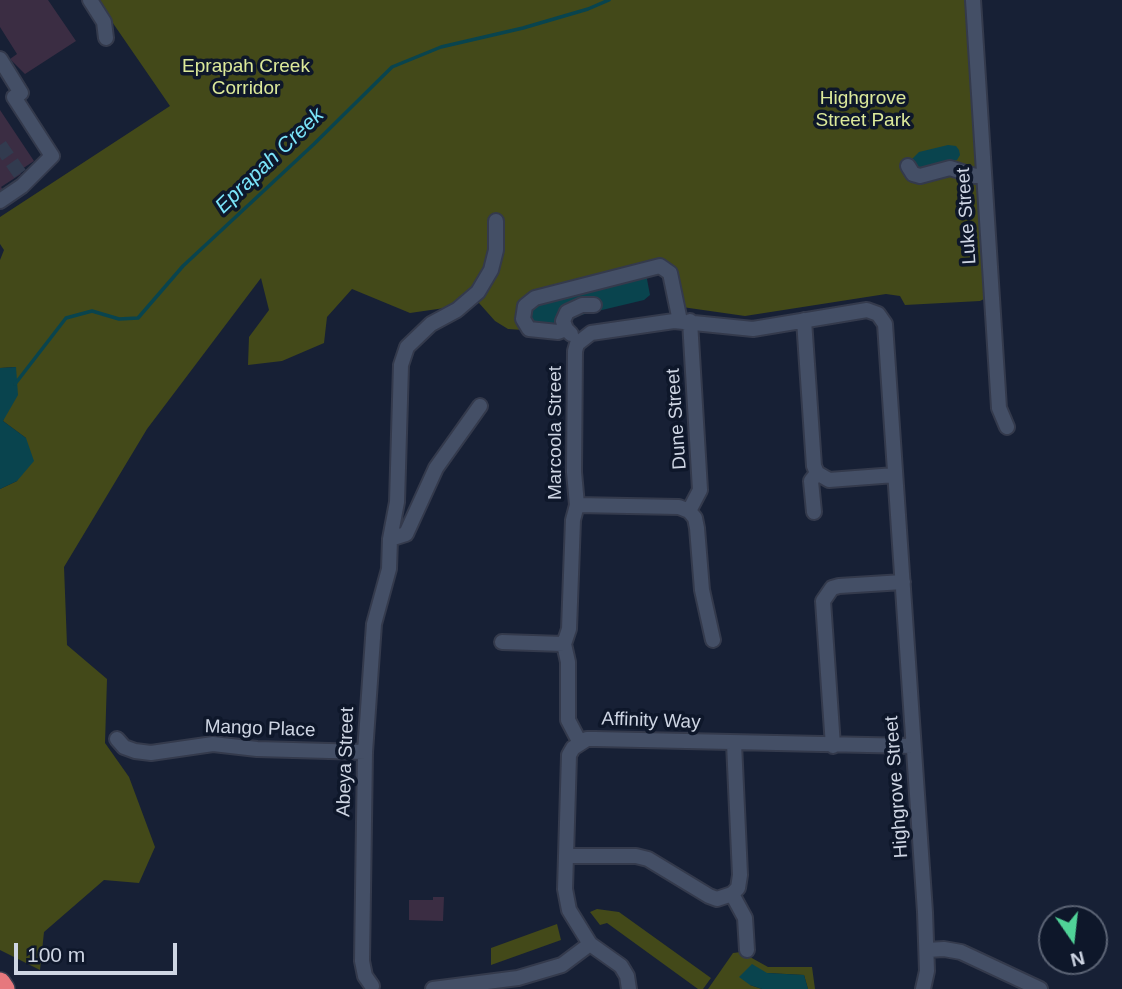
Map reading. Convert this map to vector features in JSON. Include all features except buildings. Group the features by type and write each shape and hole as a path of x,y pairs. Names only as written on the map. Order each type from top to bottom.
{"highway":[{"path":"0,984 4,989"}],"street":[{"path":"90,0 104,22 106,38"},
{"name":"Luke Street","path":"973,0 999,408 1007,427"},
{"path":"0,59 22,93 14,97 52,156 22,178 0,201"},
{"path":"908,166 919,176 950,168 975,176 984,175"},
{"name":"Abeya Street","path":"373,988 365,976 362,961 365,752 370,650 389,569 390,539 397,502 401,365 407,347 431,324 457,310 478,292 491,270 496,250 496,221"},
{"name":"Dune Street","path":"566,329 558,332 535,331 529,328 523,319 526,306 535,298 660,266 670,273 685,321 700,490 689,511"},
{"path":"580,341 566,329 563,321 567,312 582,305 594,305"},
{"name":"Marcoola Street","path":"580,743 568,720 568,662 564,645 569,629 573,520 577,505 574,490 575,351 580,341 591,333 685,321 753,329 867,310 878,314"},
{"name":"Highgrove Street","path":"878,314 885,324 903,582 927,950 927,971 923,989"},
{"path":"804,320 814,466 817,473 829,480 895,475"},
{"path":"390,539 406,534 436,468 480,405"},
{"path":"814,512 811,481 817,473"},
{"path":"577,505 680,508 689,511 695,518 697,528 702,590 713,639"},
{"path":"833,746 822,601 832,589 839,586 903,582"},
{"path":"502,642 564,645"},
{"name":"Affinity Way","path":"629,989 627,976 621,967 590,944 569,910 565,889 569,755 573,748 587,739 595,738 734,744 913,746"},
{"name":"Mango Place","path":"117,739 124,747 151,753 213,744 257,749 365,752"},
{"path":"567,856 636,856 648,859 717,900 732,894 738,888 740,875 734,744"},
{"path":"732,894 745,918 747,950"},
{"path":"433,989 492,983 531,975 562,965 590,944"},
{"path":"927,950 944,949 961,953 1040,989"}],"green space":[{"path":"97,0 966,0 986,298 980,301 905,305 900,296 886,294 745,316 682,307 668,264 523,330 508,329 495,321 479,303 410,313 352,289 327,317 324,343 282,361 248,365 249,337 269,310 261,278 147,429 64,567 67,645 107,679 105,743 129,777 155,847 139,883 104,880 44,932 40,970 0,950 0,489 17,481 26,438 3,421 16,367 0,368 0,260 4,250 0,244 0,217 170,106"},
{"path":"597,909 619,912 711,978 703,989 698,989 607,923 600,925 590,912"},
{"path":"557,924 561,940 491,965 491,948"},
{"path":"741,952 768,967 812,967 815,989 808,989 804,975 767,973 750,985 762,989 708,989 733,953"}],"shaded area":[{"path":"948,145 956,146 959,150 957,160 916,169 909,162 919,152"},
{"path":"646,274 650,295 644,300 581,315 554,328 532,326 528,312 535,304"},
{"path":"16,367 18,395 3,421 26,438 34,461 17,481 0,489 0,368"},
{"path":"752,964 767,973 804,975 808,989 762,989 750,985 739,977"}],"waterway":[{"name":"Eprapah Creek","path":"15,384 66,318 92,311 119,319 138,318 183,266 392,67 441,47 523,28 609,0"}],"tunnel":[{"path":"0,145 20,174"}],"park label":[{"name":"Eprapah Creek Corridor","path":"246,78"},
{"name":"Highgrove Street Park","path":"863,110"}]}
